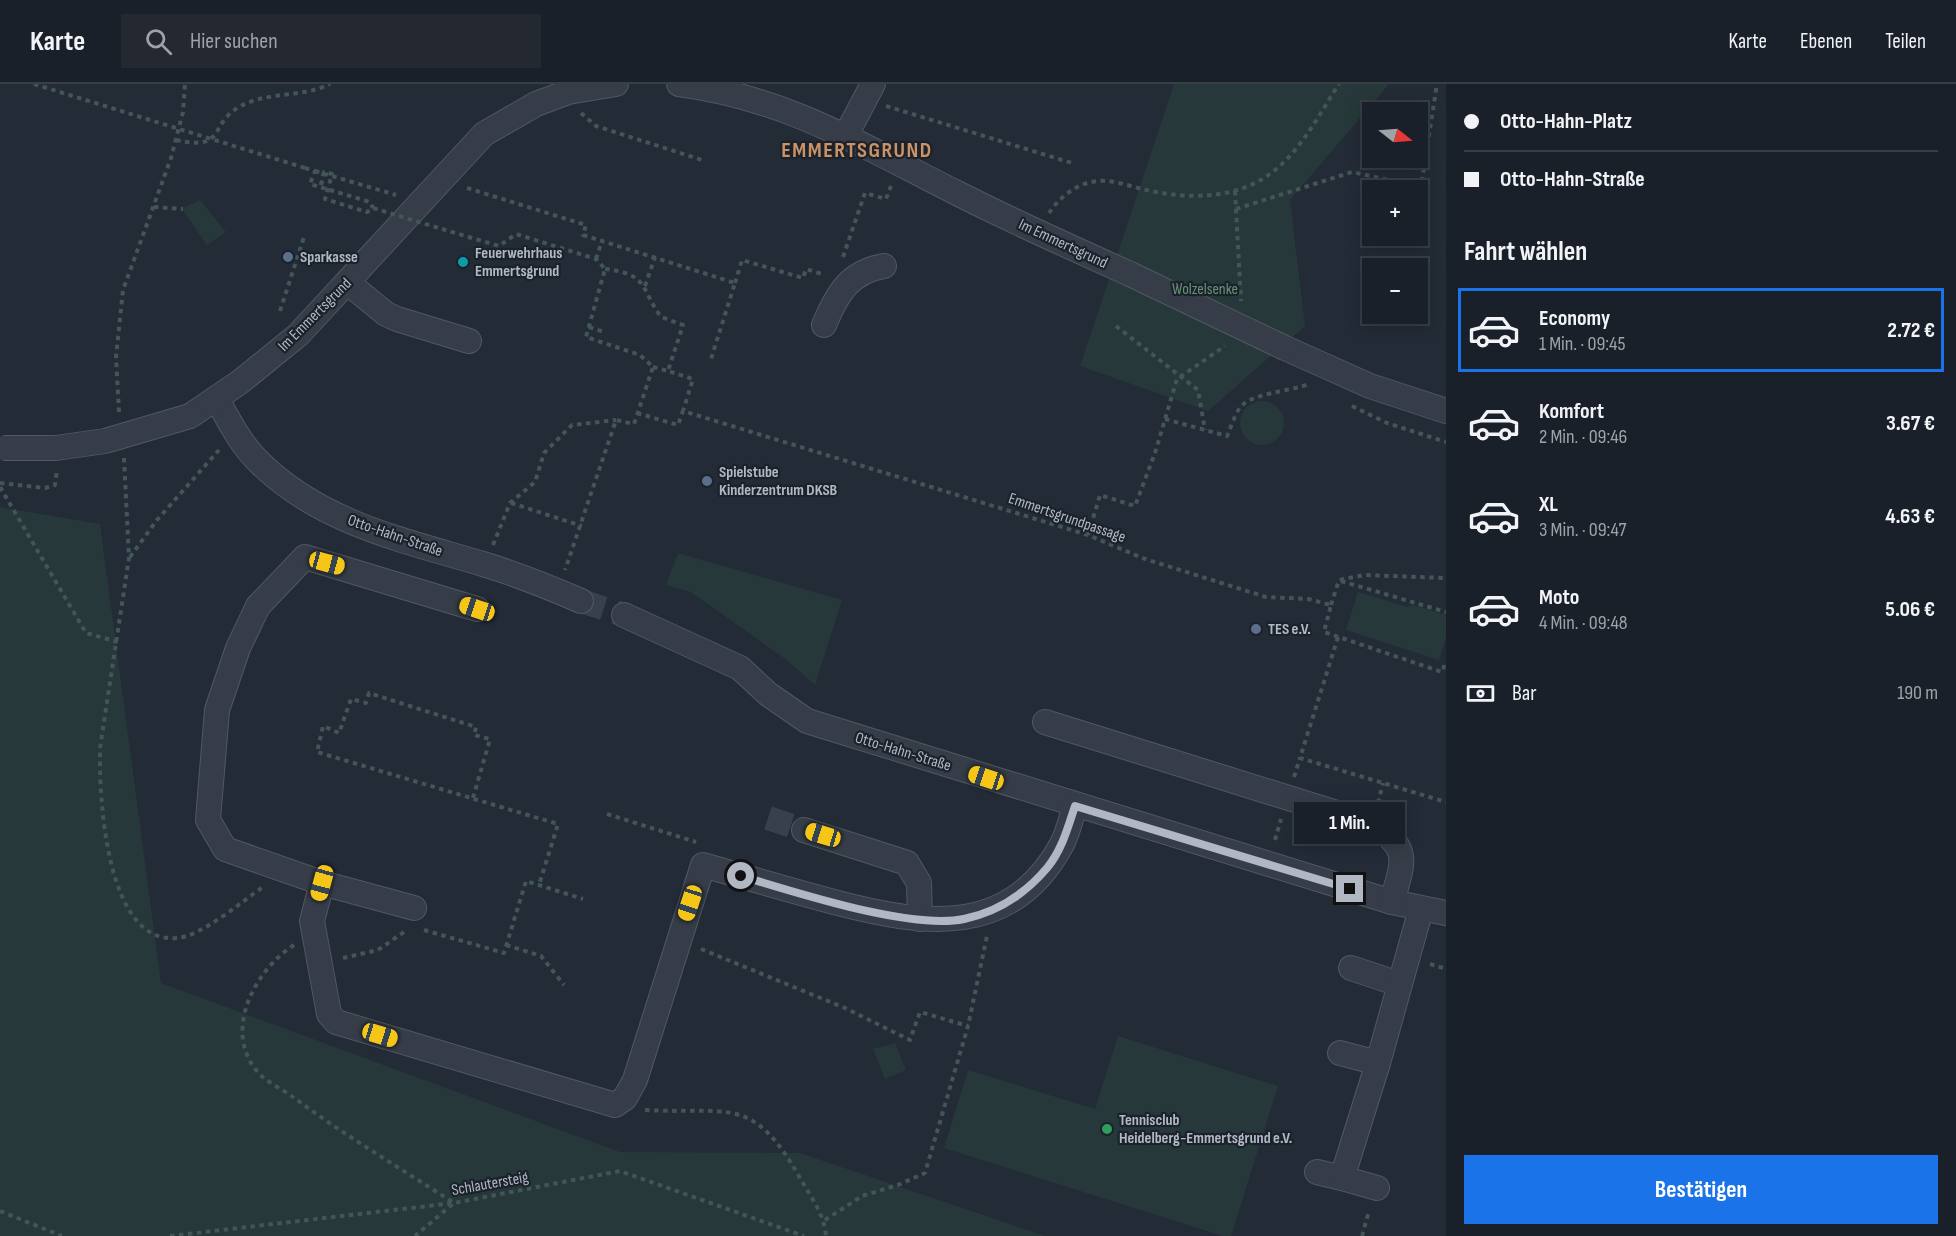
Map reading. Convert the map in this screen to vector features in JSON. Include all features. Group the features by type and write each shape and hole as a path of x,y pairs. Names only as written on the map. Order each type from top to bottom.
{"street":[{"name":"Im Emmertsgrund","path":"1,448 56,448 105,441 190,416 217,399 298,336 423,203 484,134 536,104 568,92 616,84"},
{"name":"Im Emmertsgrund","path":"679,84 760,100 802,115 1038,232 1285,348 1370,386 1446,411"},
{"path":"846,135 869,92"},
{"path":"824,325 835,299 850,282 866,269 884,266"},
{"path":"348,283 386,314 469,341"},
{"name":"Otto-Hahn-Straße","path":"217,399 235,432 258,462 286,486 341,518 369,531 485,565 581,601"},
{"path":"416,921 322,883 225,849 208,820 217,710 237,648 258,606 305,557 370,574 477,609"},
{"name":"Otto-Hahn-Straße","path":"624,615 740,668 768,694 807,722 1392,902 1446,913"},
{"path":"1045,722 1372,824 1392,836 1399,846 1402,858 1392,902"},
{"path":"322,883 312,921 329,1014 336,1022 615,1105 625,1098 635,1080 678,940 700,853 861,909 920,919 963,919 993,910 1017,897 1048,867 1063,842 1075,806"},
{"path":"804,830 907,863 919,882 920,919"},
{"path":"1342,1178 1378,1063 1421,909"},
{"path":"1351,968 1399,984"},
{"path":"1340,1053 1378,1063"},
{"path":"1317,1172 1377,1188"}],"path":[{"path":"34,84 423,203"},
{"path":"119,414 116,357 123,290 176,140 183,112 184,84"},
{"path":"176,140 193,144 205,143 216,136 228,115 251,101 330,84"},
{"path":"1038,232 1058,200 1086,183 1106,181 1171,195 1195,197 1235,191 1268,176 1292,156 1339,84"},
{"path":"1236,209 1352,172 1421,188 1437,84"},
{"path":"568,92 584,118 596,126 705,161"},
{"path":"869,92 1072,163"},
{"path":"840,268 865,193 886,199 900,164"},
{"path":"315,171 310,184 366,201 374,208 499,246 516,234 596,259 605,269 623,271 645,286 661,317 683,325 668,371"},
{"path":"324,173 321,184 324,172 332,174 326,199 367,212 374,208"},
{"path":"1235,191 1242,311"},
{"path":"489,195 586,225 584,235 735,283"},
{"path":"154,207 183,209"},
{"path":"280,311 304,237"},
{"path":"596,259 602,241"},
{"path":"645,286 655,257"},
{"path":"710,362 742,260 803,278 806,269 836,278"},
{"path":"605,269 586,338 640,355 653,367 693,379 678,425 637,413"},
{"path":"1116,326 1198,390 1205,430"},
{"path":"589,327 604,332"},
{"path":"1088,535 1100,495 1135,506 1143,489 1177,379 1227,345"},
{"path":"485,565 510,503 535,482 544,453 572,425 616,420 634,424 653,367"},
{"path":"1165,419 1227,436 1238,410 1247,400 1282,393 1315,382"},
{"name":"Emmertsgrundpassage","path":"682,411 1088,535 1145,559 1266,597 1308,599 1332,605"},
{"path":"559,591 616,420"},
{"path":"129,558 164,513 235,432"},
{"path":"124,455 129,558 118,642 100,748 101,804 106,839 122,898 132,918 158,936 179,938 197,932 287,872"},
{"path":"0,485 45,488 55,485 57,476"},
{"path":"0,485 87,633 118,642"},
{"path":"510,503 582,526"},
{"path":"1339,580 1364,575 1446,578"},
{"path":"1339,580 1324,632 1442,672 1446,661"},
{"path":"1339,580 1446,612"},
{"path":"1338,637 1300,758 1446,802"},
{"path":"473,798 490,740 474,735 476,727 369,693 366,703 351,699 339,733 323,726 317,752 558,824 539,885"},
{"path":"607,814 700,853"},
{"path":"319,963 378,950 416,921 504,953 526,881 583,899"},
{"path":"825,1220 862,1196 898,1185 925,1173 968,1026 993,910"},
{"path":"678,940 801,988 910,1040 920,1012 968,1026"},
{"path":"507,945 541,956 564,985"},
{"path":"278,955 251,992 241,1030 246,1050 256,1071 309,1109 454,1203 415,1236"},
{"path":"615,1105 646,1111 715,1110 738,1114 768,1130 784,1149 825,1220 826,1236"},
{"name":"Schlautersteig","path":"170,1236 454,1203 620,1171 804,1236"},
{"path":"0,1211 62,1236"}],"green space":[{"name":"Wolzelsenke","path":"1174,84 1389,84 1374,102 1362,102 1362,116 1290,200 1305,326 1208,411 1080,366"},
{"path":"200,200 226,232 207,245 182,209"},
{"path":"1262,401 1271,402 1278,407 1283,414 1283,432 1278,439 1271,444 1262,445 1253,444 1246,439 1241,432 1240,423 1241,414 1246,407 1253,402"},
{"path":"0,507 100,524 161,983 620,1152 800,1153 1045,1236 0,1236"},
{"path":"678,553 842,600 815,685 784,658 691,592 666,585"},
{"path":"1358,592 1407,607 1413,605 1446,615 1446,637 1439,660 1346,630"},
{"name":"Tennisclub Heidelberg-Emmertsgrund e.V.","path":"1118,1036 1278,1086 1231,1236 1223,1236 944,1148 968,1070 1095,1109"},
{"path":"895,1043 906,1070 885,1079 873,1049"}],"tunnel":[{"path":"581,601 624,615"},
{"path":"768,818 804,830"}],"place":[{"name":"Sparkasse","path":"288,257"},
{"name":"Feuerwehrhaus Emmertsgrund","path":"463,262"},
{"name":"Spielstube Kinderzentrum DKSB","path":"707,481"},
{"name":"TES e.V.","path":"1256,629"},
{"name":"Tennisclub Heidelberg-Emmertsgrund e.V.","path":"1107,1129"}],"district":[{"name":"EMMERTSGRUND","path":"857,150"}],"route":[{"path":"741,876 861,909 937,921 963,919 1007,903 1035,881 1048,867 1063,842 1075,806 1350,889"}]}
